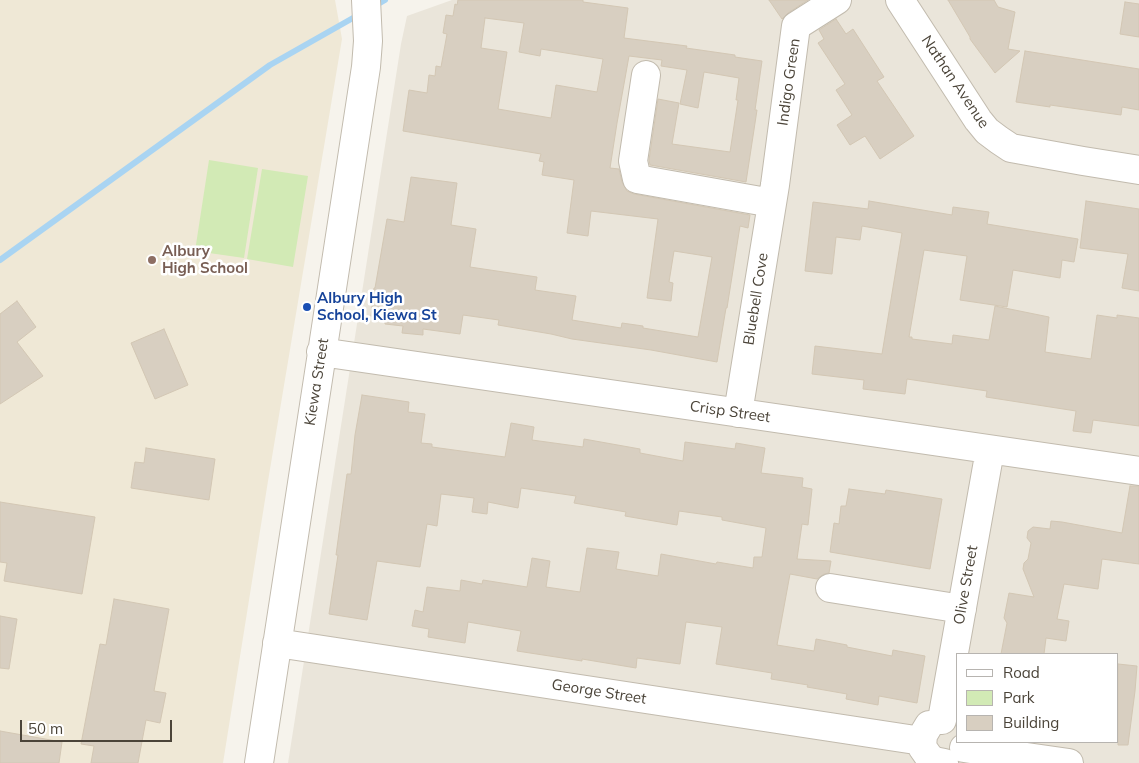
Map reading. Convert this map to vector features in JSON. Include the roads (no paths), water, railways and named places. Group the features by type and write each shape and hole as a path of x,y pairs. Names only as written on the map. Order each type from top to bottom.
{"street":[{"name":"Kiewa Street","path":"259,763 366,67 368,41 366,0"},
{"name":"Indigo Green","path":"774,194 796,26 837,0"},
{"name":"Nathan Avenue","path":"900,0 978,120 999,140 1011,148 1139,170"},
{"path":"646,74 633,161 637,179 774,194"},
{"name":"Bluebell Cove","path":"738,413 774,194"},
{"name":"Crisp Street","path":"322,352 1139,472"},
{"name":"Olive Street","path":"959,653 962,609 990,450"},
{"path":"830,588 962,609"},
{"name":"George Street","path":"277,643 922,741"},
{"name":"Olive Street","path":"953,743 956,698"},
{"path":"953,743 939,763 929,757 922,747 923,735 930,724 953,743 1070,763"}],"waterway":[{"path":"373,7 385,0"},
{"path":"0,260 270,65 360,14"}],"place":[{"name":"Albury High School","path":"152,260"},
{"name":"Albury High School, Kiewa St","path":"307,307"}]}
